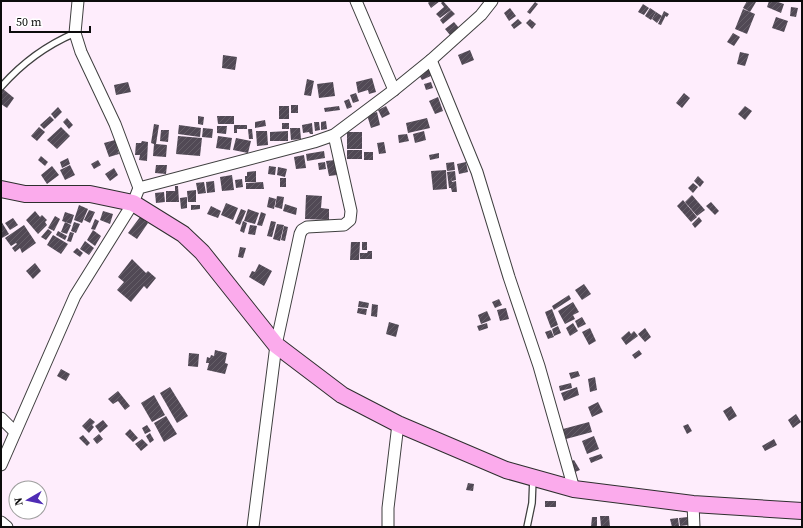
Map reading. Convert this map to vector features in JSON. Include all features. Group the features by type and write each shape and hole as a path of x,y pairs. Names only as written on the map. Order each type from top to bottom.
{"street":[{"path":"78,1 75,33 80,52 115,124 136,195 183,234 202,252 276,345 342,394 398,424 506,470 574,489 693,504 802,511"},
{"path":"356,1 394,90"},
{"path":"1,189 25,194 136,195 334,135 431,60 481,15 492,1"},
{"path":"431,60 477,172 509,277 539,366 574,489"},
{"path":"253,527 276,345 300,234 302,230 307,227 344,225 350,220 351,210 334,135"},
{"path":"1,464 76,296 136,195"},
{"path":"1,418 15,432"},
{"path":"388,527 388,508 398,424"},
{"path":"693,504 694,527"},
{"path":"1,522 7,527"}],"lane":[{"path":"1,87 36,54 57,41 75,33"},
{"path":"527,527 532,503 533,478"}],"building":[{"path":"430,1 440,1 431,8 428,3"},
{"path":"443,1 451,10 440,18 436,14 444,7 441,3"},
{"path":"747,1 756,2 750,12 743,8"},
{"path":"769,1 784,4 781,13 767,7"},
{"path":"535,2 538,4 530,14 527,12"},
{"path":"643,4 649,8 644,15 638,12"},
{"path":"791,7 798,8 796,17 790,16"},
{"path":"510,8 516,16 509,21 504,13"},
{"path":"650,8 656,12 651,20 645,16"},
{"path":"743,9 755,14 747,34 735,29"},
{"path":"451,10 455,14 443,24 440,20"},
{"path":"664,11 669,14 667,17 665,16 661,25 658,24"},
{"path":"656,12 662,16 657,23 652,19"},
{"path":"776,17 788,21 784,32 772,28"},
{"path":"518,19 522,23 514,29 511,25"},
{"path":"530,19 536,24 532,29 526,23"},
{"path":"454,22 459,28 450,35 445,29"},
{"path":"733,33 740,37 734,46 727,42"},
{"path":"470,50 474,60 462,65 458,55"},
{"path":"740,52 749,54 745,66 737,64"},
{"path":"223,55 237,57 235,70 222,68"},
{"path":"430,69 433,75 422,80 419,75"},
{"path":"372,78 376,92 369,94 368,90 358,93 356,82"},
{"path":"307,79 314,81 311,96 304,95"},
{"path":"128,82 131,92 116,95 114,85"},
{"path":"333,82 335,96 319,98 317,84"},
{"path":"431,82 433,88 426,90 424,84"},
{"path":"3,89 14,98 7,108 1,104 1,91"},
{"path":"356,93 359,101 353,103 350,95"},
{"path":"684,93 690,98 682,108 676,103"},
{"path":"438,97 443,111 435,114 429,101"},
{"path":"349,99 352,107 347,109 344,101"},
{"path":"291,105 298,105 298,113 291,113"},
{"path":"279,106 289,106 289,119 279,119"},
{"path":"339,106 340,110 325,112 324,108"},
{"path":"386,106 390,114 382,118 378,110"},
{"path":"745,106 752,111 745,120 738,114"},
{"path":"58,107 62,112 55,119 51,114"},
{"path":"377,112 380,125 371,128 367,115"},
{"path":"50,116 54,120 44,129 40,125"},
{"path":"198,116 204,117 203,125 198,124"},
{"path":"217,116 234,116 234,124 218,124"},
{"path":"67,118 73,125 69,129 63,122"},
{"path":"427,118 430,128 408,133 406,123"},
{"path":"265,120 266,126 255,128 255,122"},
{"path":"326,121 327,129 321,130 321,122"},
{"path":"314,122 319,122 320,130 315,131"},
{"path":"282,123 289,123 289,129 282,129"},
{"path":"312,123 313,134 310,134 309,132 303,133 302,125"},
{"path":"154,124 159,125 156,144 167,145 166,157 153,156 154,144 151,143"},
{"path":"179,125 201,128 200,137 178,134"},
{"path":"234,125 247,125 247,129 237,129 237,133 234,133"},
{"path":"217,126 227,126 226,134 217,133"},
{"path":"39,127 45,132 37,141 31,136"},
{"path":"61,127 70,136 57,149 47,140"},
{"path":"203,128 213,129 212,138 202,137"},
{"path":"290,128 300,128 301,139 291,140"},
{"path":"248,129 252,129 253,139 249,139"},
{"path":"161,130 169,130 168,142 160,141"},
{"path":"256,131 267,131 268,145 257,146"},
{"path":"288,131 288,141 270,141 270,132"},
{"path":"424,131 426,140 415,143 413,134"},
{"path":"347,132 362,132 362,149 347,149"},
{"path":"407,134 409,141 399,143 398,135"},
{"path":"178,136 202,138 200,156 176,154"},
{"path":"218,136 232,138 230,150 216,148"},
{"path":"236,138 251,141 248,153 233,150"},
{"path":"115,140 119,154 109,157 104,143"},
{"path":"142,141 148,142 147,161 139,160 140,155 135,155 136,143 141,143"},
{"path":"384,142 386,153 379,154 377,143"},
{"path":"347,150 362,150 362,159 347,159"},
{"path":"324,151 325,158 307,161 306,154"},
{"path":"364,152 373,152 373,160 364,160"},
{"path":"439,153 439,158 430,160 429,155"},
{"path":"304,155 306,168 296,169 294,157"},
{"path":"41,156 48,162 45,166 38,160"},
{"path":"68,158 70,164 62,168 60,162"},
{"path":"98,160 101,165 94,169 91,164"},
{"path":"335,160 337,175 329,176 326,161"},
{"path":"325,162 326,169 319,170 318,163"},
{"path":"454,162 455,170 447,171 446,163"},
{"path":"466,162 468,172 459,174 457,164"},
{"path":"70,165 75,175 65,180 60,170"},
{"path":"156,165 167,165 166,174 155,173"},
{"path":"52,166 59,175 47,184 41,175"},
{"path":"269,166 276,167 275,175 268,174"},
{"path":"278,167 287,169 285,177 277,175"},
{"path":"114,168 118,175 110,181 105,174"},
{"path":"446,170 447,189 433,190 431,171"},
{"path":"256,171 256,182 245,182 247,172"},
{"path":"455,171 456,180 452,181 451,177 452,182 456,181 457,192 452,192 451,188 449,188 447,172"},
{"path":"232,175 234,190 222,191 220,177"},
{"path":"698,176 704,182 700,187 694,181"},
{"path":"280,178 286,178 286,187 280,187"},
{"path":"242,179 243,187 236,188 235,180"},
{"path":"214,181 215,192 207,193 206,182"},
{"path":"204,182 206,193 198,194 196,183"},
{"path":"263,182 264,189 246,189 246,183"},
{"path":"693,183 698,187 693,193 688,188"},
{"path":"175,186 178,186 179,202 166,202 166,191 175,191"},
{"path":"196,190 196,202 188,202 187,191"},
{"path":"164,192 165,202 156,203 155,193"},
{"path":"306,195 322,196 321,208 329,209 329,220 305,219"},
{"path":"692,195 705,210 697,216 685,202"},
{"path":"277,196 284,197 282,209 275,207"},
{"path":"187,197 187,208 181,209 180,198"},
{"path":"269,197 276,199 274,209 267,207"},
{"path":"683,200 697,217 691,222 677,206"},
{"path":"711,202 719,211 715,215 706,206"},
{"path":"226,203 238,208 233,220 221,215"},
{"path":"285,204 297,208 296,215 283,211"},
{"path":"79,205 88,209 82,223 74,220"},
{"path":"191,205 200,205 200,209 191,210"},
{"path":"211,206 221,211 218,218 207,214"},
{"path":"241,209 246,211 240,225 235,223"},
{"path":"248,209 259,213 255,224 244,221"},
{"path":"89,210 95,212 90,223 84,220"},
{"path":"35,211 40,217 42,215 47,220 45,222 47,225 38,234 26,220"},
{"path":"103,211 113,214 110,224 100,220"},
{"path":"65,212 74,215 71,224 62,221"},
{"path":"261,212 266,214 262,226 257,225"},
{"path":"55,216 60,219 54,231 48,228"},
{"path":"140,217 148,223 137,239 128,233"},
{"path":"699,217 702,221 695,228 692,224"},
{"path":"13,218 18,225 10,230 5,223"},
{"path":"95,219 99,221 95,230 91,229"},
{"path":"1,221 9,234 2,238 1,236"},
{"path":"243,221 247,223 244,233 240,231"},
{"path":"271,221 276,222 272,237 267,236"},
{"path":"65,222 71,225 67,234 61,232"},
{"path":"74,222 80,224 76,233 71,231"},
{"path":"277,224 284,225 280,241 273,239"},
{"path":"24,225 36,243 22,253 20,248 15,252 12,248 17,244 16,243 11,246 5,238"},
{"path":"250,225 257,226 255,235 248,234"},
{"path":"284,226 288,227 285,241 281,240"},
{"path":"48,229 52,232 46,240 41,237"},
{"path":"93,230 101,236 95,246 87,240"},
{"path":"58,231 67,236 65,240 56,235"},
{"path":"70,232 74,233 71,242 67,241"},
{"path":"53,235 68,244 61,254 47,245"},
{"path":"85,241 94,248 89,255 80,249"},
{"path":"351,242 360,242 359,260 350,260"},
{"path":"362,242 367,242 367,250 362,250"},
{"path":"240,247 246,248 243,258 238,257"},
{"path":"77,248 83,253 80,257 73,252"},
{"path":"368,251 372,251 372,259 360,259 360,253 367,253"},
{"path":"132,259 146,273 148,271 156,278 147,289 144,286 131,302 117,290 124,282 118,277"},
{"path":"35,263 41,271 33,279 26,271"},
{"path":"259,264 272,271 264,286 249,277 252,271 255,272"},
{"path":"584,284 591,294 582,300 575,290"},
{"path":"569,295 571,299 554,310 552,306"},
{"path":"499,299 502,305 495,308 492,302"},
{"path":"359,301 369,303 368,308 358,307"},
{"path":"573,302 579,312 573,315 575,319 565,324 558,311"},
{"path":"372,304 378,305 377,317 371,316"},
{"path":"358,308 367,309 366,315 357,313"},
{"path":"506,308 509,319 500,321 497,310"},
{"path":"552,309 558,325 551,328 545,312"},
{"path":"487,311 491,320 481,324 478,315"},
{"path":"582,317 586,324 578,328 575,321"},
{"path":"389,322 399,325 396,337 386,334"},
{"path":"487,323 488,328 479,331 477,326"},
{"path":"573,323 578,331 570,336 566,328"},
{"path":"558,326 561,333 554,336 552,329"},
{"path":"590,328 596,341 589,345 582,332"},
{"path":"645,328 651,337 645,342 638,334"},
{"path":"551,330 554,337 548,339 545,332"},
{"path":"629,331 631,334 634,331 638,336 626,345 621,338"},
{"path":"215,350 227,353 225,363 228,364 225,374 207,370 209,363 206,363 207,357 210,358 211,355 214,356"},
{"path":"639,350 642,354 635,359 632,355"},
{"path":"189,353 199,354 198,367 188,366"},
{"path":"61,369 70,374 66,381 57,376"},
{"path":"578,371 580,376 571,379 569,373"},
{"path":"595,377 597,390 590,392 588,379"},
{"path":"571,383 572,388 560,391 559,386"},
{"path":"170,387 188,416 177,423 160,393"},
{"path":"577,387 579,395 564,401 561,393"},
{"path":"118,391 130,406 125,410 118,401 113,404 108,399"},
{"path":"154,395 165,415 152,422 141,403"},
{"path":"598,402 603,412 592,417 588,407"},
{"path":"731,406 737,416 729,421 723,411"},
{"path":"796,414 801,422 793,428 788,420"},
{"path":"166,416 177,434 164,442 154,423"},
{"path":"90,418 95,422 92,425 94,427 89,433 82,426"},
{"path":"103,420 108,426 100,433 95,426"},
{"path":"589,422 592,432 566,439 563,429"},
{"path":"688,424 692,431 687,434 683,426"},
{"path":"147,425 151,431 145,434 142,428"},
{"path":"130,429 138,438 133,442 125,434"},
{"path":"150,433 154,440 150,443 146,436"},
{"path":"99,434 103,439 97,444 93,439"},
{"path":"83,435 90,443 87,446 79,438"},
{"path":"594,436 599,449 587,454 582,441"},
{"path":"142,439 148,445 141,451 135,444"},
{"path":"774,439 777,445 765,451 762,446"},
{"path":"601,454 603,458 591,463 589,458"},
{"path":"574,460 580,470 575,472 570,462"},
{"path":"468,483 474,484 473,491 466,490"},
{"path":"545,501 556,501 556,507 545,507"},
{"path":"600,516 609,516 610,527 601,527"},
{"path":"592,517 597,517 597,527 591,527"},
{"path":"688,517 689,525 680,526 679,518"},
{"path":"678,518 679,526 672,527 670,519"}]}
